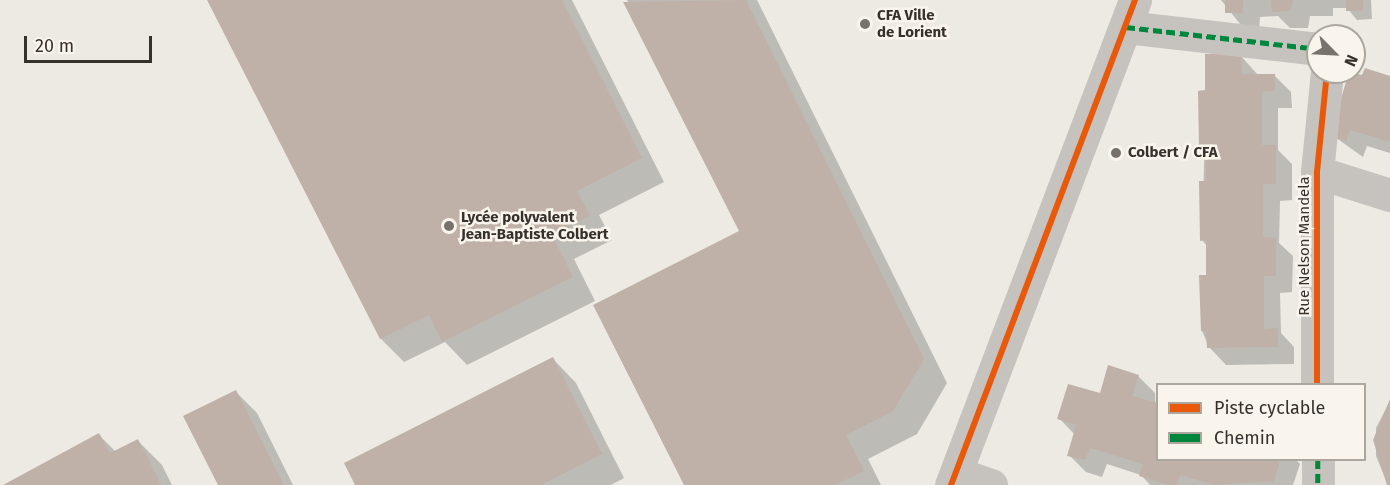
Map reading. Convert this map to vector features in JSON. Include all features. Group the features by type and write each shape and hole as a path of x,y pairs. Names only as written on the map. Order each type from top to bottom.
{"street":[{"path":"991,485 955,479 1130,13 1306,47"},
{"name":"Rue Nelson Mandela","path":"1317,383 1317,172 1326,84"},
{"path":"1317,172 1390,195"},
{"path":"1317,461 1318,485"}],"building":[{"path":"207,0 562,0 642,158 577,191 590,216 552,235 573,277 442,342 429,315 380,339"},
{"path":"746,0 924,359 893,411 846,435 864,471 835,485 684,485 593,305 739,231 623,2"},
{"path":"1225,0 1243,0 1243,13 1225,13"},
{"path":"1271,0 1293,0 1291,11 1272,12"},
{"path":"1346,0 1363,0 1363,11 1346,11"},
{"path":"1205,54 1241,54 1242,74 1275,74 1275,91 1262,92 1262,145 1276,145 1276,184 1263,184 1263,237 1276,238 1276,276 1264,276 1264,329 1278,328 1278,347 1207,348 1206,331 1201,331 1199,275 1206,275 1206,240 1200,241 1199,181 1206,181 1206,148 1199,149 1198,91 1205,90"},
{"path":"1366,68 1390,76 1390,142 1350,130 1346,141 1330,135 1345,84 1366,84"},
{"path":"553,357 602,454 541,485 355,485 344,463"},
{"path":"1108,365 1139,375 1132,396 1156,402 1156,461 1280,461 1274,481 1213,485 1181,475 1176,485 1169,485 1139,476 1143,464 1090,448 1085,460 1067,456 1076,425 1057,419 1068,384 1100,393"},
{"path":"236,390 284,485 218,485 183,416"},
{"path":"1390,399 1390,485 1387,485 1373,440"},
{"path":"99,433 110,453 138,439 161,485 3,485"}],"marked path":[{"path":"1126,27 1306,48"},
{"path":"1318,461 1318,485"}],"cycle path":[{"path":"951,485 1135,0"},
{"path":"1317,383 1317,172 1326,84"}],"place":[{"name":"CFA Ville de Lorient","path":"865,24"},
{"name":"Colbert / CFA","path":"1116,153"},
{"name":"Lycée polyvalent Jean-Baptiste Colbert","path":"449,226"}]}
